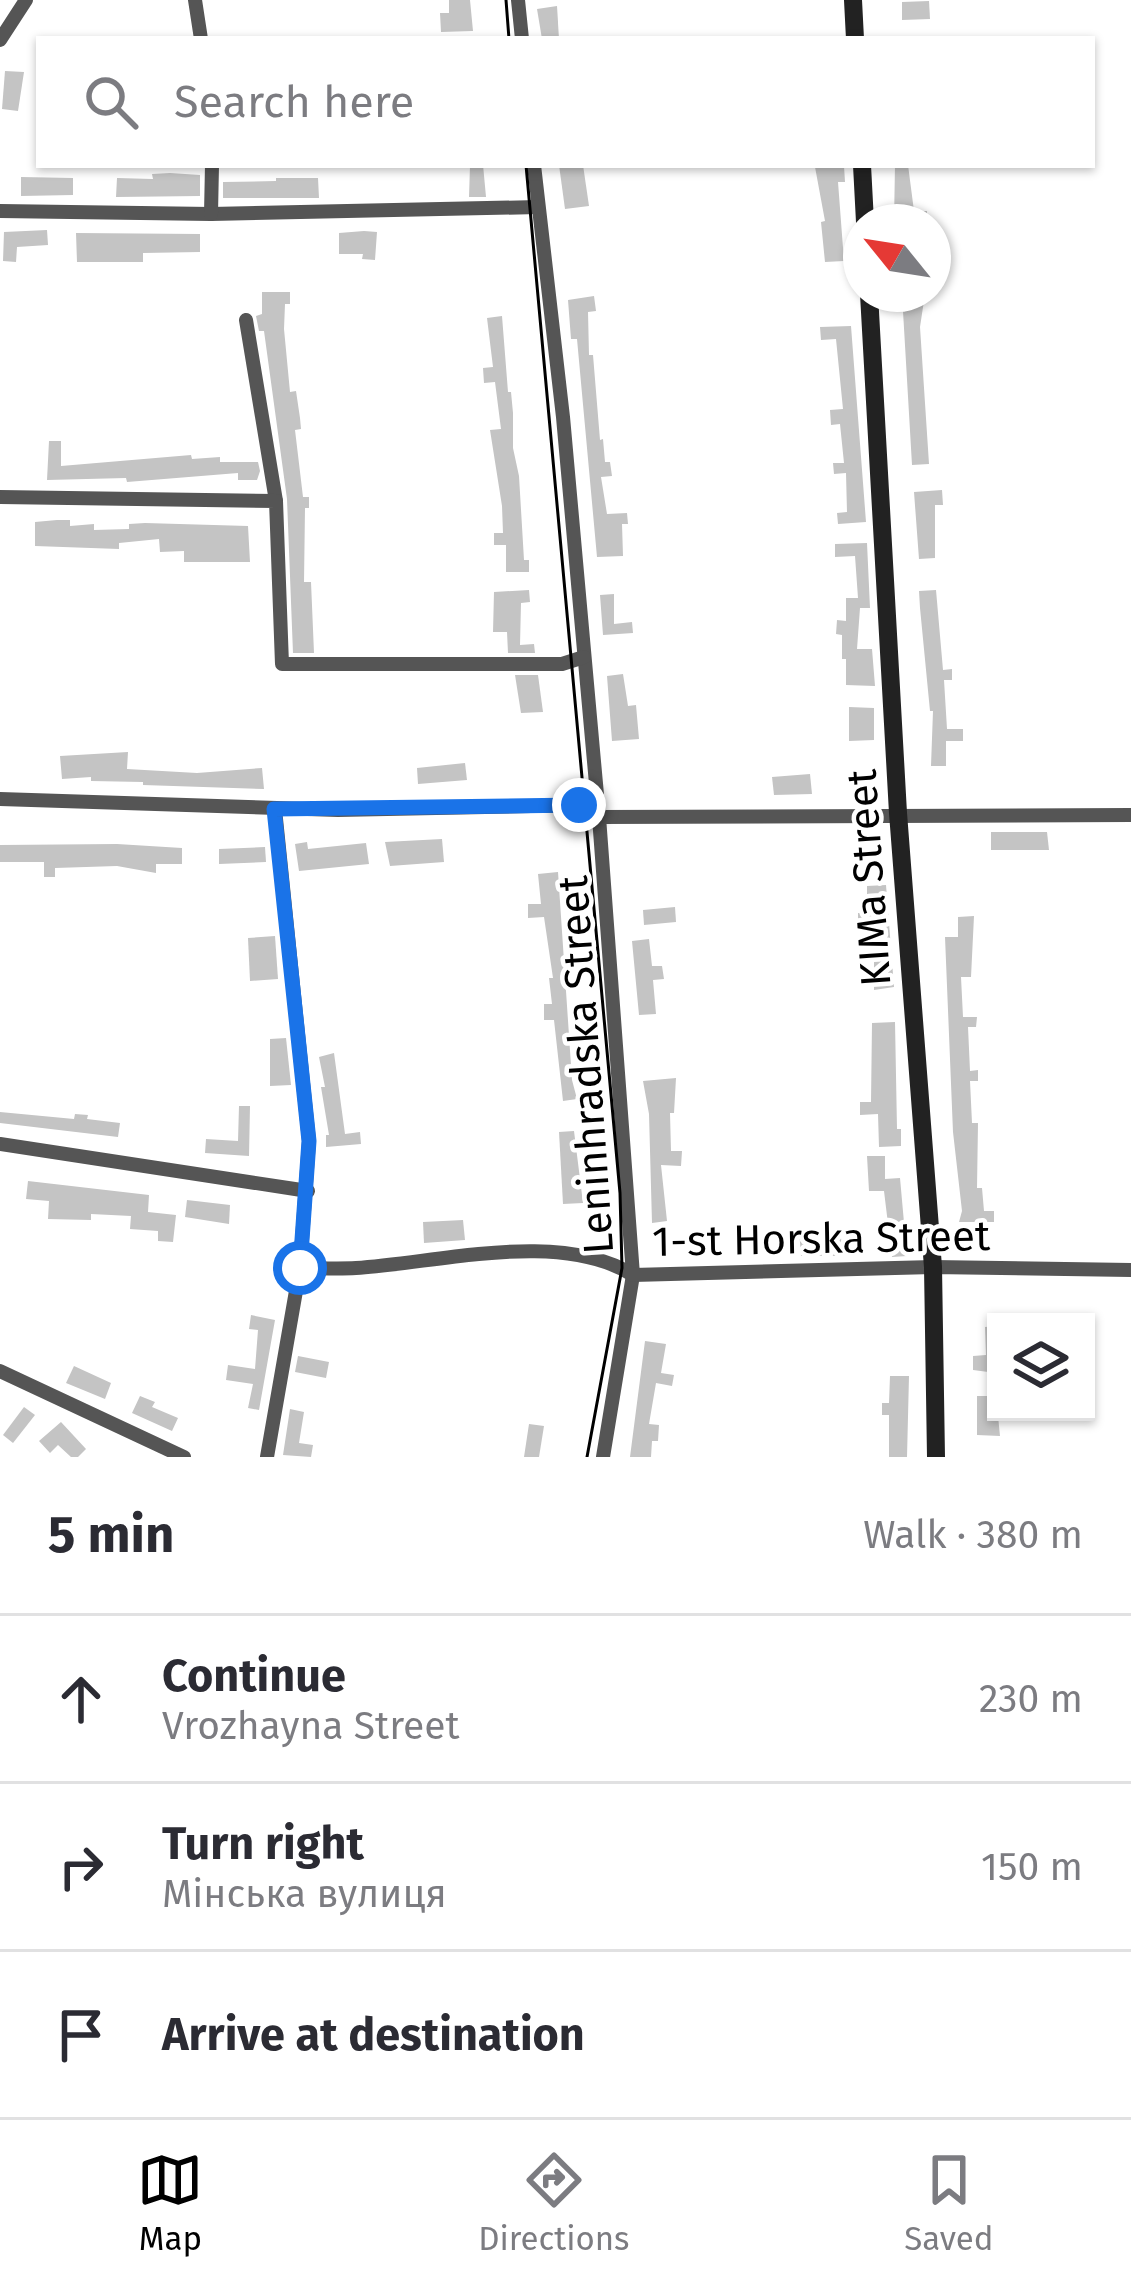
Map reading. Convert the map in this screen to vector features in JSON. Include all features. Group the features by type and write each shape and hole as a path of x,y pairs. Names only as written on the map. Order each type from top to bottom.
{"street":[{"path":"0,40 26,0"},
{"path":"195,0 201,36"},
{"path":"518,0 522,36"},
{"path":"853,0 855,36"},
{"path":"212,168 212,214"},
{"name":"Leninhradska Street","path":"534,168 563,417 599,817 633,1274 603,1457"},
{"path":"862,168 865,204"},
{"path":"0,211 212,214 538,207"},
{"name":"KIMa Street","path":"870,312 898,813 933,1267 936,1457"},
{"path":"246,320 276,501 282,664 562,664 584,656"},
{"path":"0,496 276,501"},
{"path":"0,799 274,809 579,805 599,817 1131,815"},
{"path":"267,1457 300,1268 309,1141 274,809"},
{"path":"0,1144 308,1191"},
{"name":"1-st Horska Street","path":"300,1268 542,1253 596,1257 633,1274 933,1267 1131,1270"},
{"path":"0,1371 184,1457"}],"building":[{"path":"449,0 470,0 473,31 441,32 440,13 449,13"},
{"path":"929,1 930,19 902,20 902,2"},
{"path":"557,6 559,36 542,36 537,9"},
{"path":"5,71 24,72 18,111 2,109"},
{"path":"470,168 483,168 486,197 469,197"},
{"path":"559,168 583,168 589,206 565,209"},
{"path":"815,168 844,168 845,182 838,182 843,261 825,262 821,222 825,221"},
{"path":"895,168 908,168 913,204 894,204"},
{"path":"152,174 200,175 200,196 116,197 117,178 153,179"},
{"path":"21,177 73,178 73,195 21,196"},
{"path":"318,178 319,198 223,198 223,182"},
{"path":"47,230 48,245 17,247 16,262 3,261 4,232"},
{"path":"377,232 375,260 362,259 363,254 339,254 339,233"},
{"path":"76,233 200,234 200,252 143,253 143,262 77,262"},
{"path":"262,292 290,292 284,329 290,392 296,391 300,418 301,429 295,430 303,497 309,497 304,582 311,582 314,653 293,653 287,499 264,331 259,331 256,316 262,314"},
{"path":"594,296 596,311 588,312 589,355 593,355 600,440 612,476 601,477 607,514 627,513 628,524 622,524 623,556 597,557 577,339 571,339 568,300"},
{"path":"903,312 922,312 929,464 912,465"},
{"path":"502,316 524,560 529,560 529,572 506,572 506,545 494,545 494,533 503,533 490,430 501,429 495,382 484,383 483,368 493,367 487,318"},
{"path":"851,326 866,522 838,524 837,513 847,512 846,473 834,474 833,463 844,463 840,424 831,425 830,410 843,409 836,339 821,340 820,327"},
{"path":"49,441 61,441 61,466 191,455 192,459 220,457 220,462 258,462 260,471 257,480 238,480 238,473 127,482 126,478 47,480"},
{"path":"942,490 943,505 935,505 935,558 919,559 914,492"},
{"path":"70,520 70,526 94,524 94,530 129,529 129,524 145,523 248,526 250,562 184,562 184,551 160,552 159,539 119,543 119,549 35,546 35,522"},
{"path":"867,543 870,608 860,608 857,649 872,649 875,686 846,685 842,635 836,634 837,620 846,621 846,598 858,598 855,556 835,557 835,544"},
{"path":"529,590 530,602 521,603 520,645 534,644 535,653 508,653 507,632 493,632 494,592"},
{"path":"936,590 943,670 952,669 952,680 944,680 947,729 963,729 963,741 946,741 946,766 931,766 933,711 919,591"},
{"path":"614,594 614,624 632,622 633,633 603,635 600,595"},
{"path":"623,674 628,706 636,705 639,739 612,741 607,676"},
{"path":"515,675 538,675 543,712 521,713"},
{"path":"849,707 874,708 874,740 849,741"},
{"path":"128,752 127,769 197,773 262,768 264,789 62,779 60,756"},
{"path":"465,763 467,780 418,784 417,768"},
{"path":"810,774 812,794 774,795 772,777"},
{"path":"991,832 1047,832 1049,850 991,850"},
{"path":"442,839 444,862 390,866 385,842"},
{"path":"307,842 308,849 366,843 369,864 299,871 295,844"},
{"path":"0,845 182,848 182,864 156,864 156,873 117,866 55,868 55,877 44,877 44,862 0,862"},
{"path":"265,847 266,862 219,864 219,849"},
{"path":"558,872 577,1099 563,1101 554,1020 544,1020 544,1004 552,1004 549,978 553,978 544,917 528,918 528,904 541,904 538,874"},
{"path":"886,885 894,987 874,990 874,926 858,926 858,913 867,913 867,886"},
{"path":"675,907 676,922 644,925 643,910"},
{"path":"974,916 971,977 961,977 963,1017 977,1017 976,1027 968,1027 970,1071 978,1070 978,1081 970,1081 972,1123 978,1123 977,1188 982,1188 984,1211 994,1211 994,1222 959,1222 962,1211 953,1132 945,937 958,937 958,917"},
{"path":"275,936 278,979 250,981 248,938"},
{"path":"649,939 652,966 662,966 664,979 653,980 656,1014 639,1015 632,941"},
{"path":"895,1022 901,1146 879,1147 878,1114 860,1115 860,1102 871,1102 872,1023"},
{"path":"286,1038 291,1085 270,1086 270,1039"},
{"path":"334,1053 345,1134 360,1132 361,1144 326,1147 329,1135 319,1057"},
{"path":"676,1078 671,1151 682,1151 681,1166 661,1165 667,1221 652,1223 649,1114 643,1081"},
{"path":"239,1106 250,1106 249,1156 205,1153 206,1139 238,1141"},
{"path":"0,1112 74,1119 75,1114 88,1115 87,1119 120,1123 118,1137 0,1123"},
{"path":"574,1131 583,1203 563,1204 559,1132"},
{"path":"867,1156 885,1156 885,1179 900,1178 907,1256 892,1257 884,1191 869,1191"},
{"path":"28,1181 149,1195 148,1212 176,1215 173,1242 158,1241 158,1231 130,1229 131,1216 48,1219 49,1201 26,1199"},
{"path":"187,1200 230,1205 229,1224 185,1217"},
{"path":"463,1220 465,1240 424,1243 423,1222"},
{"path":"799,1229 812,1229 813,1242 841,1238 843,1256 801,1256"},
{"path":"251,1315 275,1320 259,1410 248,1408 253,1384 226,1380 228,1365 255,1369 258,1330 249,1329"},
{"path":"985,1327 987,1372 973,1370 973,1356 986,1355"},
{"path":"645,1341 666,1344 661,1373 674,1375 672,1386 656,1383 649,1424 659,1425 658,1441 652,1441 651,1457 630,1457"},
{"path":"298,1356 329,1362 326,1378 295,1372"},
{"path":"74,1366 111,1383 105,1399 66,1383"},
{"path":"890,1376 909,1376 907,1457 889,1457 889,1415 882,1415 882,1403 889,1403"},
{"path":"140,1396 178,1418 172,1431 132,1413"},
{"path":"977,1396 987,1396 987,1421 998,1421 1000,1436 977,1435"},
{"path":"24,1407 35,1415 13,1443 3,1435"},
{"path":"290,1409 304,1412 299,1443 313,1445 311,1457 283,1455"},
{"path":"61,1422 86,1449 78,1457 71,1457 58,1445 50,1453 39,1441"},
{"path":"529,1424 544,1426 539,1457 524,1457"}],"tram line":[{"path":"506,0 509,36"},
{"path":"526,168 620,1193 622,1268 587,1457"}],"route":[{"path":"300,1268 309,1141 274,809 579,805"}]}
